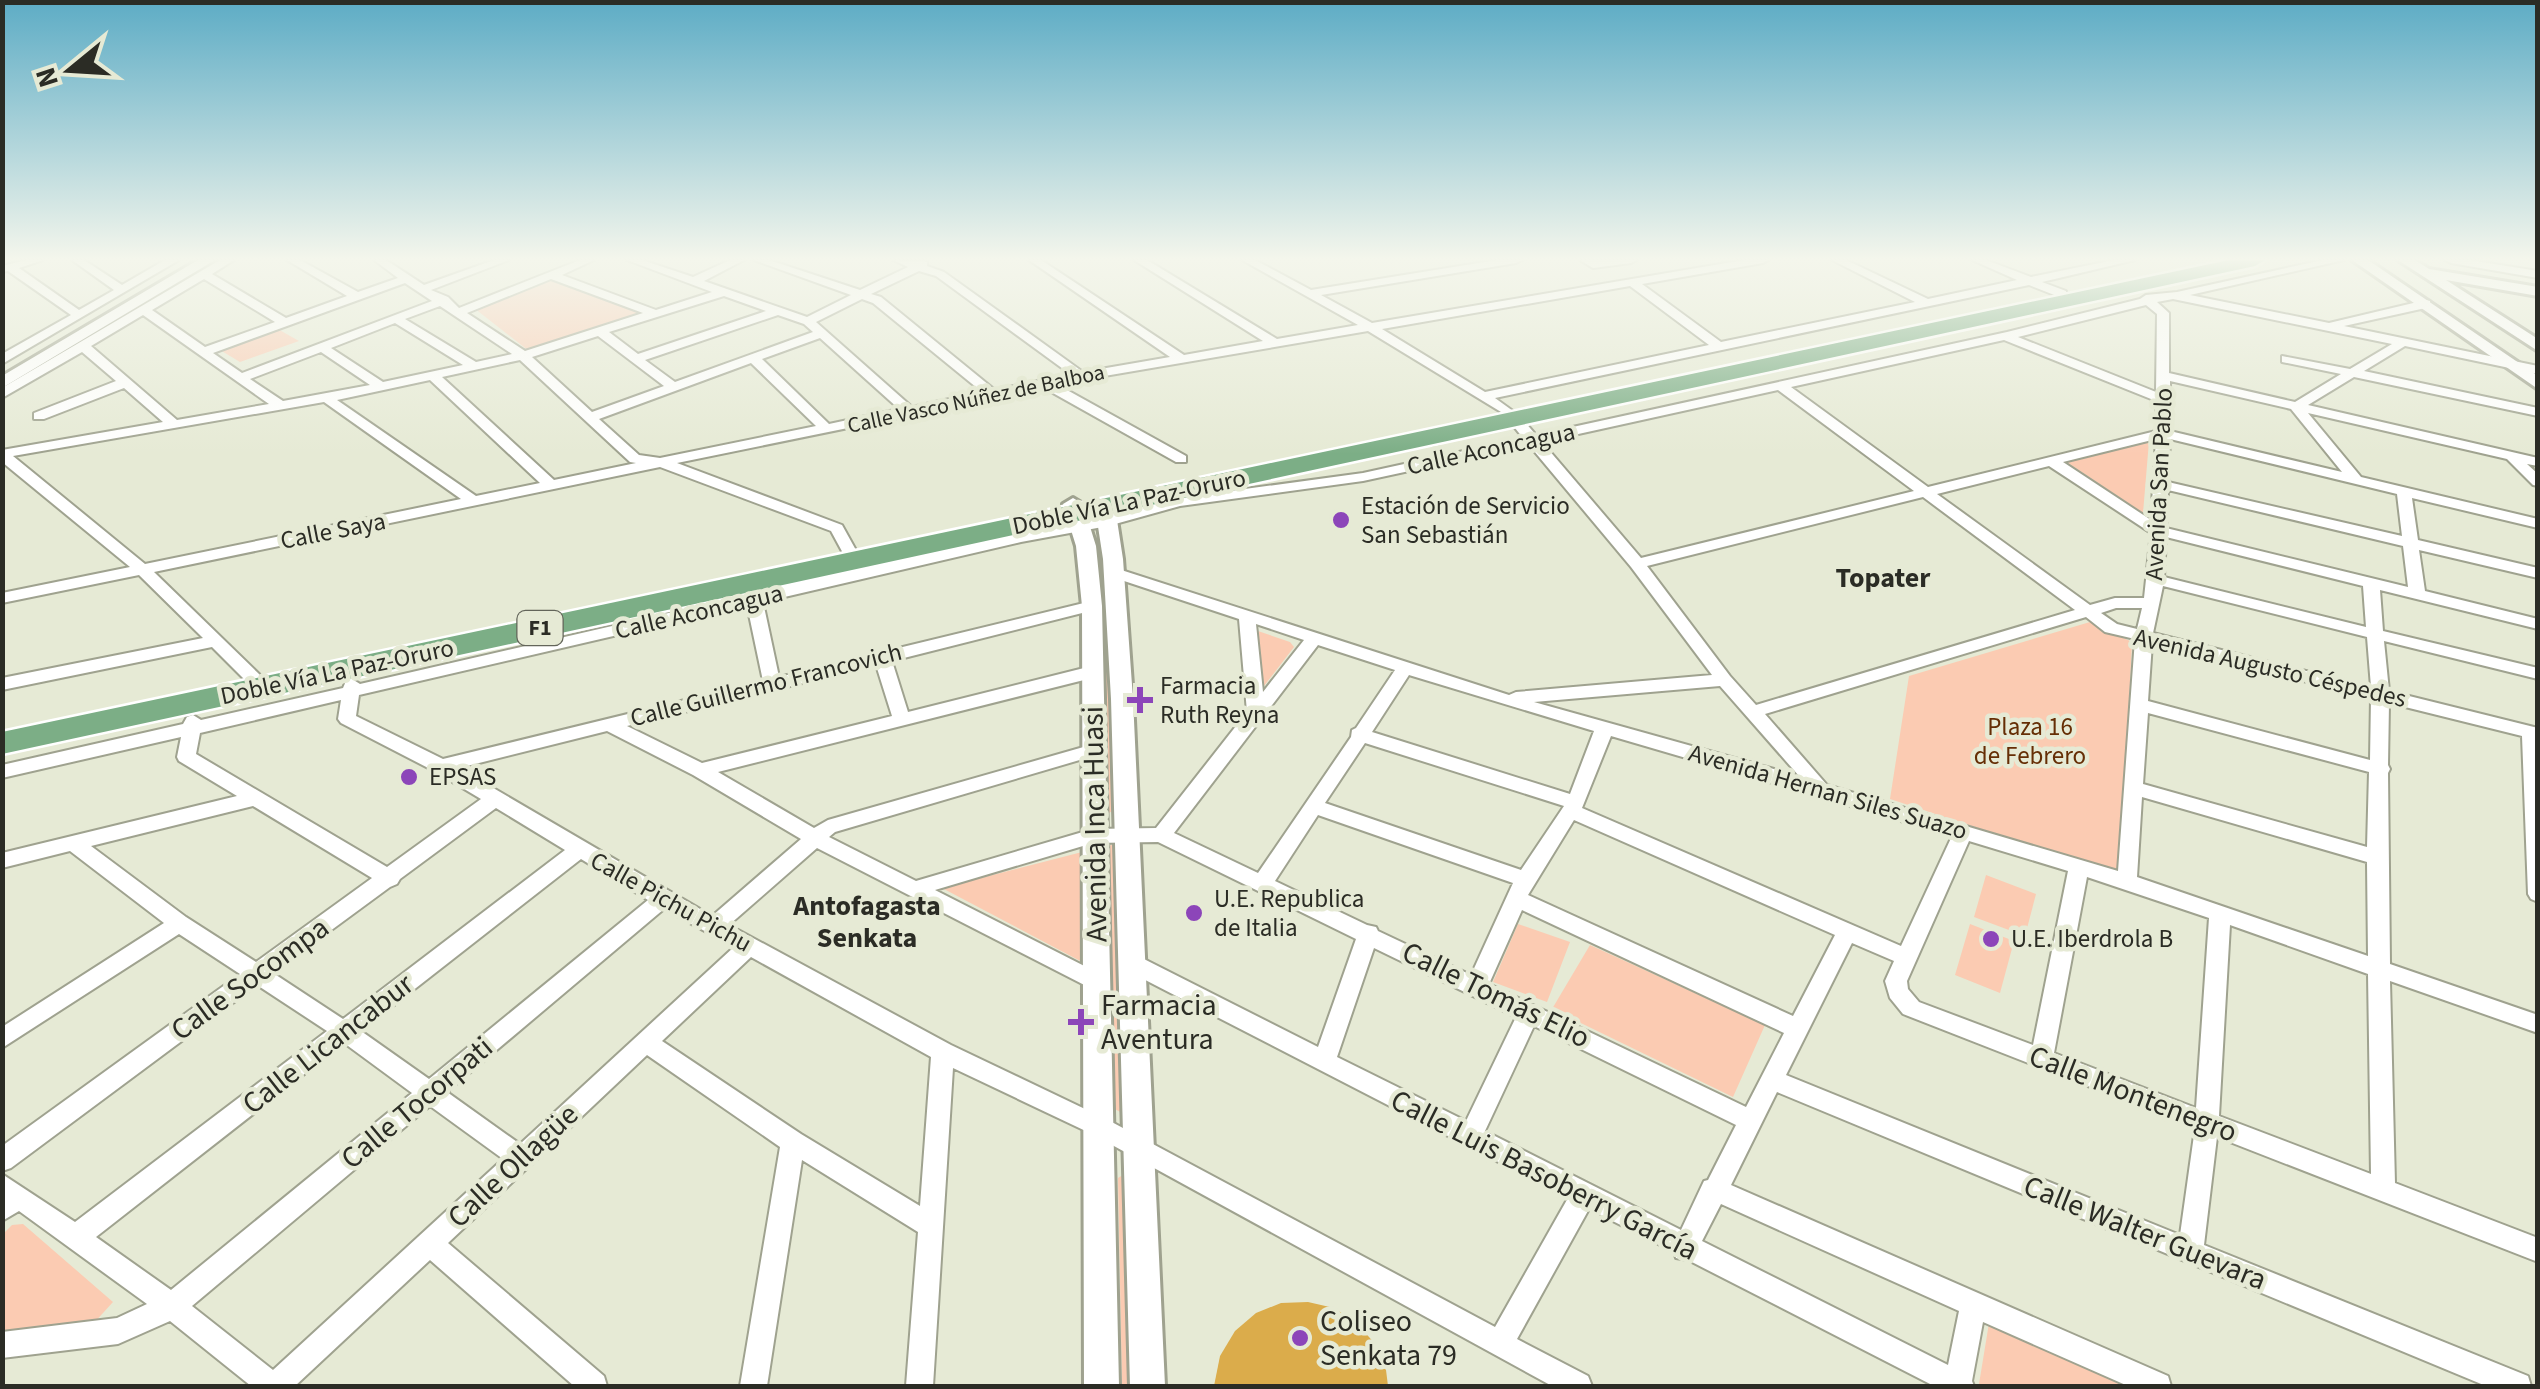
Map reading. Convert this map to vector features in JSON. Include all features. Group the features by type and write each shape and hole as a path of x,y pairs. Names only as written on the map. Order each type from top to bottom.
{"highway":[{"name":"Doble Vía La Paz-Oruro","path":"2,744 194,715 1089,514 1502,408 1911,325"},
{"name":"Doble Vía La Paz-Oruro","path":"1502,408 1932,325"},
{"name":"Doble Vía La Paz-Oruro","path":"2,731 848,552 1089,514"}],"street":[{"path":"6,353 58,325"},
{"path":"2,373 83,325"},
{"path":"2,383 104,325"},
{"path":"2,394 119,325"},
{"path":"166,325 282,406"},
{"path":"206,351 276,325"},
{"path":"243,377 382,325"},
{"path":"406,325 473,366"},
{"path":"479,325 523,356 635,459 663,463 837,528 848,552"},
{"path":"2,454 433,376 523,356 624,325"},
{"path":"638,358 735,325"},
{"path":"813,325 911,413"},
{"path":"907,325 995,396"},
{"path":"1010,325 1081,376"},
{"path":"1131,325 1182,359"},
{"path":"1244,325 1274,343"},
{"name":"Calle Vasco Núñez de Balboa","path":"663,463 1081,376 1376,325"},
{"path":"1691,325 1716,345"},
{"path":"1502,408 1716,345 1814,325"},
{"name":"Calle Aconcagua","path":"353,680 754,599 1089,514 1363,477 2054,325"},
{"name":"Avenida San Pablo","path":"2128,881 2144,637 2156,580 2164,434 2163,325"},
{"name":"Calle Aconcagua","path":"2322,325 2538,370"},
{"path":"2328,326 2333,325"},
{"path":"2456,325 2538,384"},
{"path":"2505,325 2538,346"},
{"path":"1369,326 1502,408 1534,440 1637,564 1724,680 1820,789"},
{"path":"602,332 673,387"},
{"path":"588,418 823,332"},
{"path":"2006,336 2162,399"},
{"path":"2296,407 2405,341"},
{"path":"83,346 175,425"},
{"path":"322,348 382,386"},
{"path":"754,358 826,430"},
{"path":"2287,359 2538,412"},
{"path":"433,376 552,486"},
{"path":"2164,376 2538,462"},
{"path":"39,416 124,383"},
{"path":"1049,385 1180,459"},
{"name":"Avenida Augusto Céspedes","path":"1780,385 2111,628 2534,733"},
{"path":"326,398 475,502"},
{"path":"2296,407 2356,480"},
{"path":"1637,564 2164,434 2538,524"},
{"path":"2,454 142,569 253,678"},
{"path":"2513,457 2538,482"},
{"path":"2051,460 2158,531 2538,624"},
{"name":"Calle Saya","path":"2,598 663,463"},
{"path":"2160,484 2538,573"},
{"path":"2404,492 2417,594"},
{"name":"Avenida Inca Huasi","path":"1089,514 1103,592 1128,833 1148,1386"},
{"path":"2156,580 2538,674"},
{"path":"2371,583 2380,692 2377,858 2383,1191"},
{"name":"Avenida Inca Huasi","path":"1102,1386 1092,672 1103,592"},
{"name":"Avenida Hernan Siles Suazo","path":"1103,592 1247,615 1502,700 2128,881 2538,1024"},
{"name":"Calle Guillermo Francovich","path":"441,766 882,657 1103,592"},
{"path":"754,599 772,684"},
{"path":"1752,712 2126,601 2150,603"},
{"path":"1247,615 1256,712"},
{"path":"1161,835 1314,638"},
{"path":"2,684 216,641"},
{"path":"882,657 902,720"},
{"path":"1262,884 1406,667"},
{"path":"700,770 1092,672"},
{"name":"Calle Pichu Pichu","path":"353,680 348,719 441,766 663,899 943,1052 1140,1148 1578,1386"},
{"path":"1502,700 1724,680"},
{"path":"2140,705 2381,769"},
{"path":"2,772 194,715 186,757 390,879"},
{"path":"608,724 700,770 815,838 1098,983"},
{"path":"1477,986 1521,888 1573,807 1605,727"},
{"path":"2534,733 2538,894"},
{"path":"1358,734 1573,807 1905,957"},
{"path":"714,926 815,838 841,821 1094,750"},
{"path":"2132,788 2377,858"},
{"name":"Calle Socompa","path":"2,1160 496,798"},
{"path":"2,861 253,799"},
{"path":"1312,806 1521,888 1798,1029"},
{"name":"Calle Montenegro","path":"1963,832 1896,981 1910,1008 2538,1250"},
{"name":"Calle Tomás Elio","path":"917,888 1093,836 1161,835 1751,1121"},
{"path":"74,844 178,922 344,1032 521,1158"},
{"name":"Calle Licancabur","path":"76,1237 579,850"},
{"path":"2042,1058 2078,866"},
{"name":"Calle Tocorpati","path":"2,1346 118,1330 172,1306 663,899"},
{"path":"2191,1252 2208,1123 2220,914"},
{"path":"2,1039 178,922"},
{"path":"1685,1249 1848,931"},
{"path":"1324,1061 1369,933"},
{"name":"Calle Ollagüe","path":"274,1386 749,946"},
{"name":"Calle Luis Basoberry García","path":"1130,962 1959,1386"},
{"path":"1470,1137 1530,1012"},
{"path":"646,1043 793,1142 932,1227"},
{"path":"920,1386 943,1052"},
{"name":"Calle Walter Guevara","path":"1772,1080 2518,1386"},
{"path":"753,1386 793,1142"},
{"path":"1713,1189 2158,1386"},
{"path":"1500,1344 1583,1196"},
{"path":"8,1197 76,1237 274,1386"},
{"path":"430,1244 594,1386"},
{"path":"1959,1386 1973,1304"}],"green space":[{"path":"496,325 611,325 529,351"},
{"path":"276,328 299,341 240,362 220,350"},
{"path":"2149,441 2143,513 2065,461"},
{"path":"1108,604 1116,809 1107,814 1102,809 1099,605"},
{"name":"Plaza 16 de Febrero","path":"2090,622 2132,642 2121,875 1890,799 1909,676"},
{"path":"1255,630 1294,647 1264,686 1259,686"},
{"path":"1114,844 1126,1108 1122,1113 1113,1108 1106,847"},
{"path":"1086,851 1086,964 942,888"},
{"path":"1986,875 2036,894 2025,936 1974,917"},
{"path":"1518,924 1570,942 1547,1002 1493,982"},
{"path":"1970,924 2014,941 2000,993 1955,975"},
{"path":"1590,945 1765,1025 1733,1097 1552,1009"},
{"path":"1126,1173 1131,1178 1140,1386 1122,1386 1118,1178"},
{"path":"23,1224 113,1302 93,1324 3,1336 3,1234 12,1225"},
{"path":"1989,1323 2134,1386 1979,1384"}],"building":[{"name":"Coliseo Senkata 79","path":"1308,1302 1334,1308 1357,1323 1375,1344 1388,1386 1214,1386 1220,1356 1235,1331 1256,1313 1281,1303"}],"place":[{"name":"Estación de Servicio San Sebastián","path":"1341,520"},
{"name":"Farmacia Ruth Reyna","path":"1140,700"},
{"name":"EPSAS","path":"409,777"},
{"name":"U.E. Republica de Italia","path":"1194,913"},
{"name":"U.E. Iberdrola B","path":"1991,939"},
{"name":"Farmacia Aventura","path":"1081,1022"},
{"name":"Coliseo Senkata 79","path":"1300,1338"}],"district":[{"name":"Topater","path":"1883,578"},
{"name":"Antofagasta Senkata","path":"867,922"}]}
